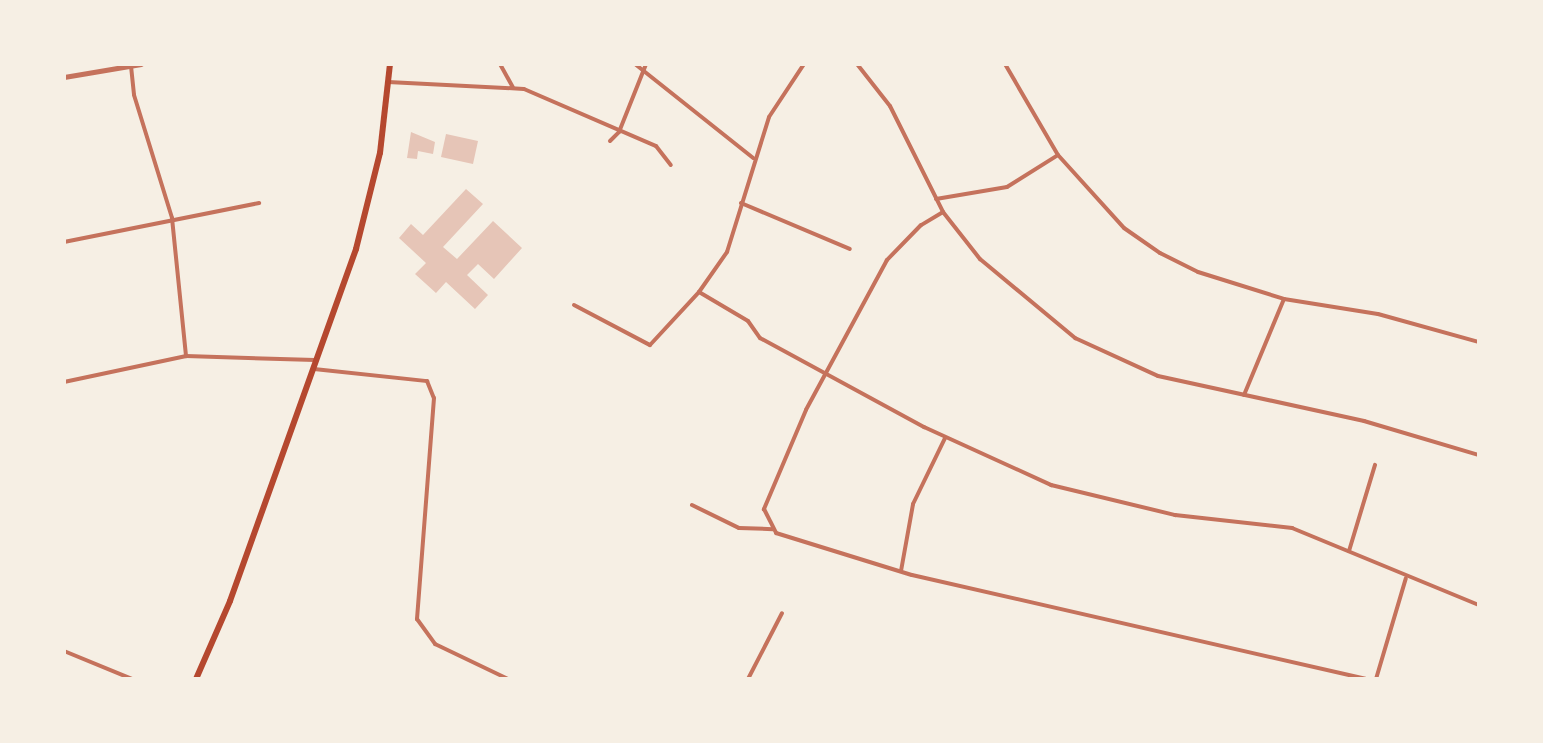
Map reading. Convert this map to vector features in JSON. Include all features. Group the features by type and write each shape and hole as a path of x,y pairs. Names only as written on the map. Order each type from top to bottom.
{"main road":[{"path":"196,679 317,360 375,176 390,64"}],"street":[{"path":"64,77 141,64"},
{"path":"500,64 513,87"},
{"path":"635,64 753,158"},
{"path":"610,141 619,132 646,64"},
{"path":"574,305 650,345 699,292 727,252 753,158 769,117 804,64"},
{"path":"857,64 890,106 943,212 980,259 1075,338 1158,376 1364,421 1479,455"},
{"path":"1005,64 1058,155 1124,228 1160,253 1198,272 1284,299 1378,314 1479,342"},
{"path":"131,66 134,95 172,218 186,356"},
{"path":"388,82 513,87 656,146 671,165"},
{"path":"936,199 1007,187 1058,155"},
{"path":"64,242 259,203"},
{"path":"741,203 850,249"},
{"path":"773,529 764,509 826,373 887,260 921,225 943,212"},
{"path":"699,292 748,321 760,338 945,438 1051,485 1175,515 1292,528 1406,578 1479,605"},
{"path":"1244,395 1284,299"},
{"path":"64,382 186,356 317,360"},
{"path":"314,369 427,381 434,398 417,619 435,644 508,679"},
{"path":"901,572 913,504 945,438"},
{"path":"1349,551 1375,465"},
{"path":"692,505 739,528 773,529 901,572 1365,679"},
{"path":"1376,679 1406,578"},
{"path":"748,679 782,613"},
{"path":"64,651 132,679"}],"building":[{"path":"411,132 435,142 433,154 418,151 417,159 407,158"},
{"path":"446,134 478,141 473,164 441,157"},
{"path":"466,189 483,204 443,247 457,259 493,221 522,248 494,279 478,264 467,275 488,295 475,309 446,282 436,293 415,274 426,263 399,238 411,224 423,235"}]}
